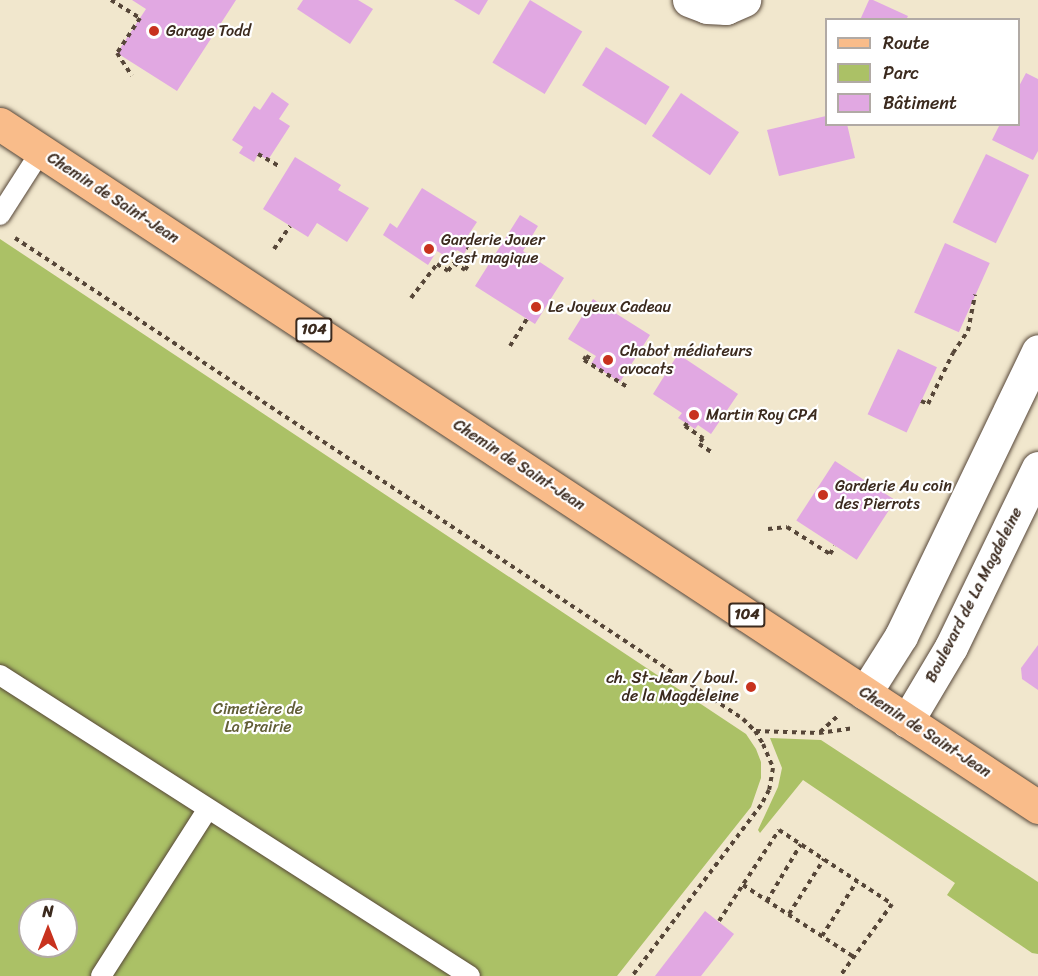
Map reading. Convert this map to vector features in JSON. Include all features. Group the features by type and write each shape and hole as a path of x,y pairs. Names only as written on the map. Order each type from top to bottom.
{"main road":[{"name":"Chemin de Saint-Jean","path":"0,124 1038,807"}],"street":[{"path":"689,0 707,7 726,8 744,0"},
{"path":"865,693 901,636 1038,351"},
{"name":"Boulevard de La Magdeleine","path":"907,721 951,647 1038,468"}],"lane":[{"path":"0,215 41,151"},
{"path":"0,675 470,976"},
{"path":"101,976 208,809"}],"path":[{"path":"111,0 140,18 117,53 132,76"},
{"path":"258,154 279,166"},
{"path":"274,249 290,226"},
{"path":"12,237 723,706 755,731 773,768 769,790 761,805 632,976"},
{"path":"411,298 437,264 448,271 454,263 465,270 476,253 467,247"},
{"path":"921,400 928,404 953,353 968,331 975,295"},
{"path":"510,346 526,319"},
{"path":"593,360 586,356 584,360 629,388"},
{"path":"687,423 685,426 703,438 699,444 713,453"},
{"path":"768,529 787,527 830,554 835,546"},
{"path":"755,731 819,733"},
{"path":"719,921 779,830 892,904 840,976"},
{"path":"767,901 801,844"},
{"path":"789,914 824,860"},
{"path":"822,936 857,881"},
{"path":"743,885 854,957"}],"green space":[{"name":"Cimetière de La Prairie","path":"0,239 746,734 761,762 761,778 751,807 617,976 0,976"},
{"path":"770,738 821,740 1038,882 1038,954 1032,953 947,895 955,883 803,780 760,833 758,830 778,787 782,768"}],"building":[{"path":"132,0 236,0 177,91 117,53 146,9"},
{"path":"303,0 358,0 373,9 350,44 297,9"},
{"path":"454,0 488,0 479,15"},
{"path":"530,0 582,31 545,94 492,63"},
{"path":"869,0 908,16 907,18 861,18"},
{"path":"606,47 670,87 646,125 582,85"},
{"path":"1026,73 1038,79 1038,151 1033,160 992,140 999,126 1020,126 1020,84"},
{"path":"272,92 289,104 279,119 290,126 268,160 258,154 254,162 239,153 243,147 232,140 254,106 260,110"},
{"path":"681,93 739,132 710,175 652,136"},
{"path":"825,116 825,126 847,126 855,158 779,176 767,130"},
{"path":"986,154 1029,175 996,243 953,222"},
{"path":"295,157 341,185 338,190 369,208 347,242 317,223 308,237 263,209"},
{"path":"422,188 477,222 467,237 472,240 464,254 457,250 450,259 437,251 428,265 383,235 390,223 397,228"},
{"path":"520,215 538,226 523,251 564,278 535,324 475,286"},
{"path":"945,243 990,263 959,332 914,312"},
{"path":"593,299 650,335 620,382 591,364 596,356 568,339"},
{"path":"898,349 937,367 907,432 868,414"},
{"path":"678,354 738,394 711,434 698,425 695,429 678,418 682,413 653,394"},
{"path":"835,461 895,500 857,560 796,521"},
{"path":"1038,645 1038,690 1022,679 1021,668"},
{"path":"705,911 734,934 701,976 655,976"}],"place":[{"name":"Garage Todd","path":"154,31"},
{"name":"Garderie Jouer c'est magique","path":"429,249"},
{"name":"Le Joyeux Cadeau","path":"536,307"},
{"name":"Chabot médiateurs avocats","path":"608,360"},
{"name":"Martin Roy CPA","path":"694,415"},
{"name":"Garderie Au coin des Pierrots","path":"823,495"},
{"name":"ch. St-Jean / boul. de la Magdeleine","path":"751,687"}]}
